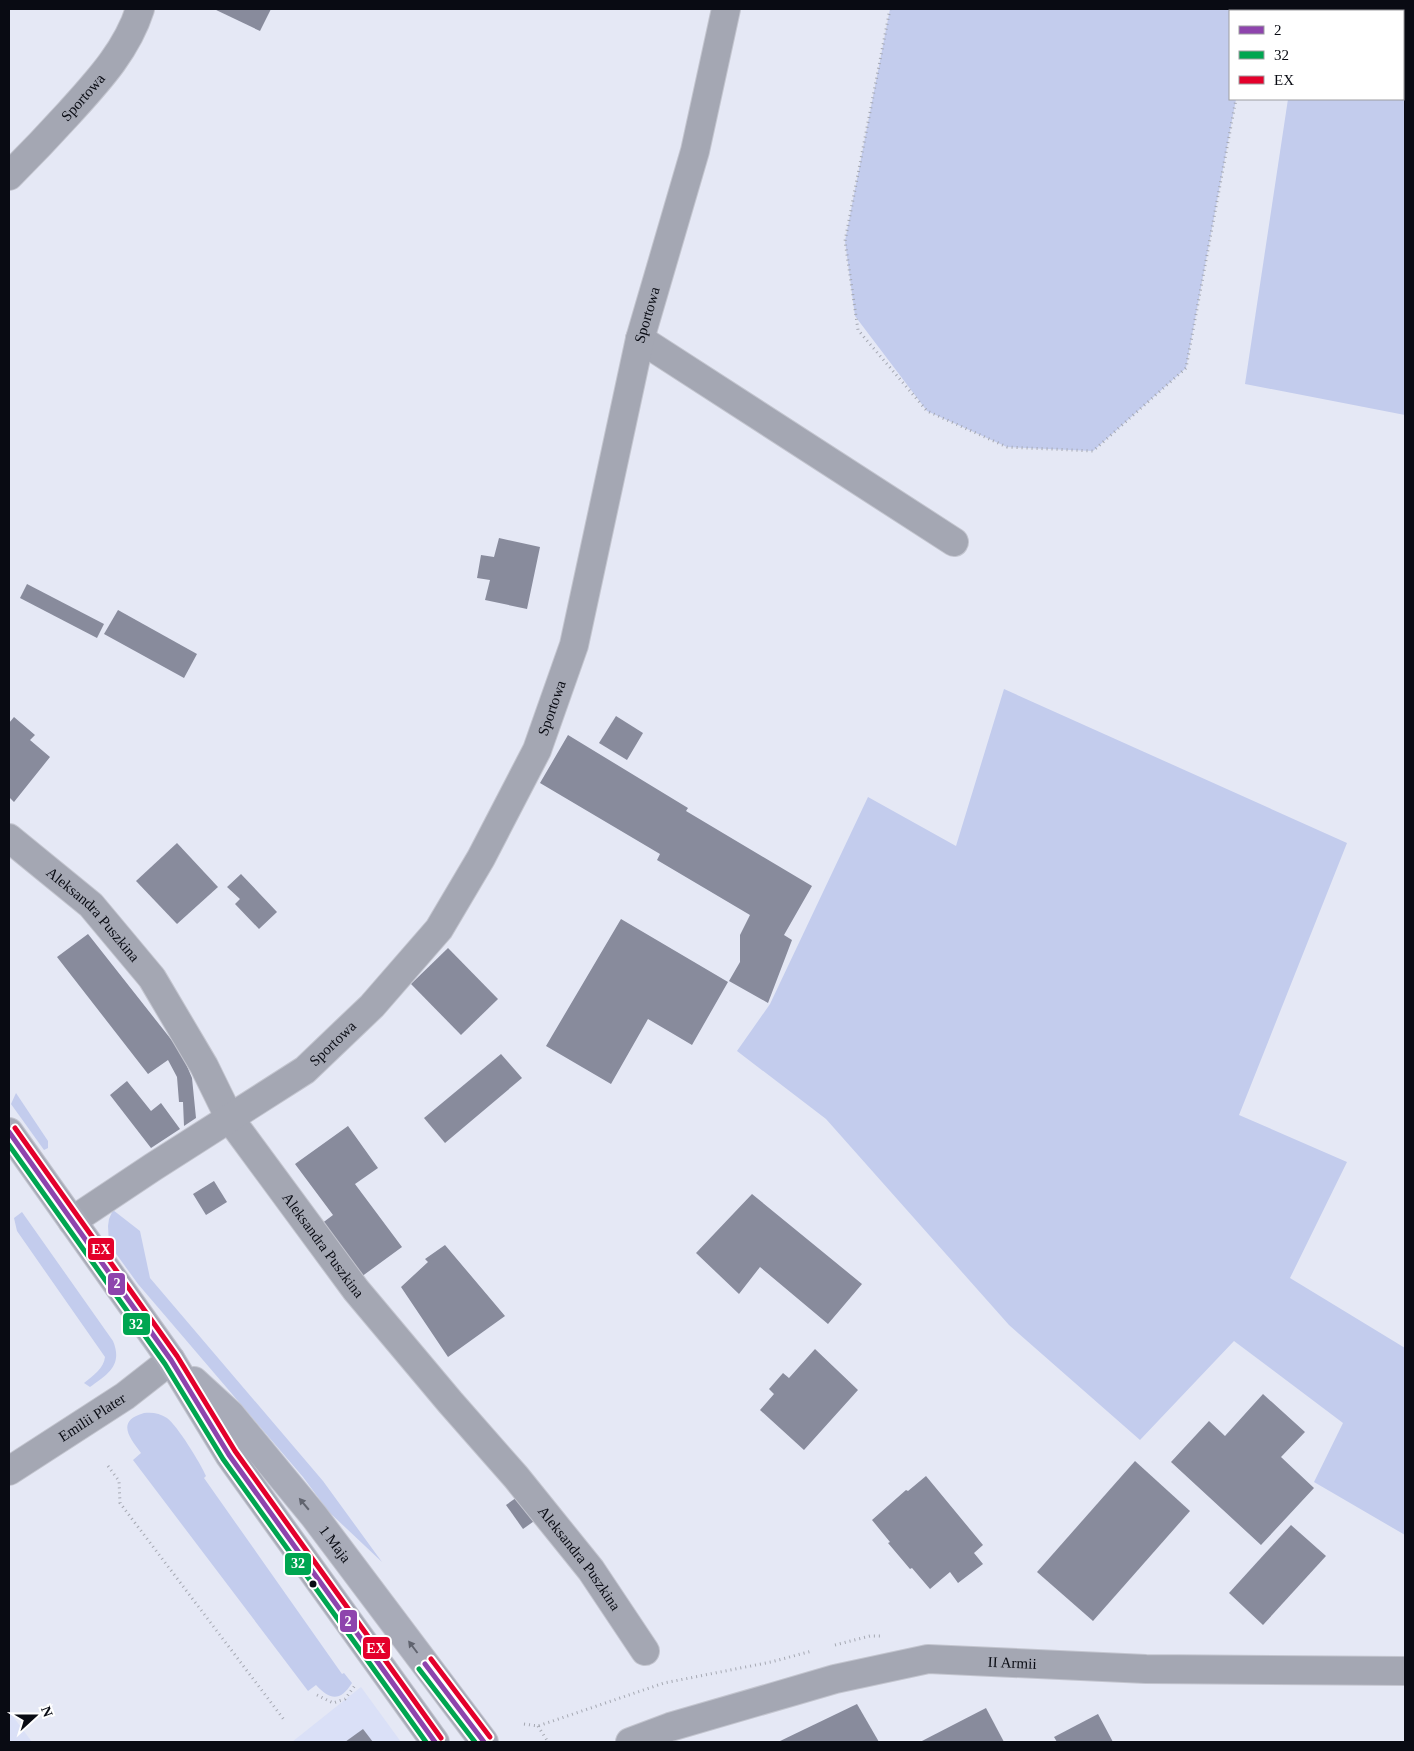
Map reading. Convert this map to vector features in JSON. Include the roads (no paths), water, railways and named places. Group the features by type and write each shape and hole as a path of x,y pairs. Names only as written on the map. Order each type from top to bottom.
{"main road":[{"name":"1 Maja","path":"9,1132 171,1360 229,1455 434,1742"},
{"name":"1 Maja","path":"171,1360 230,1414 314,1516 484,1742"}],"street":[{"name":"Sportowa","path":"9,176 101,78 118,55 140,9"},
{"name":"Sportowa","path":"72,1221 113,1192 305,1070 372,1006 439,929 481,858 537,750 574,645 640,339 695,151 726,9"},
{"path":"640,339 954,542"},
{"name":"Aleksandra Puszkina","path":"9,838 91,906 152,978 204,1066 230,1119 356,1290 516,1477 591,1570 645,1651"},
{"name":"Emilii Plater","path":"9,1471 125,1396 171,1360"},
{"name":"II Armii","path":"630,1742 670,1727 835,1679 928,1659 1146,1668 1405,1671"}]}
